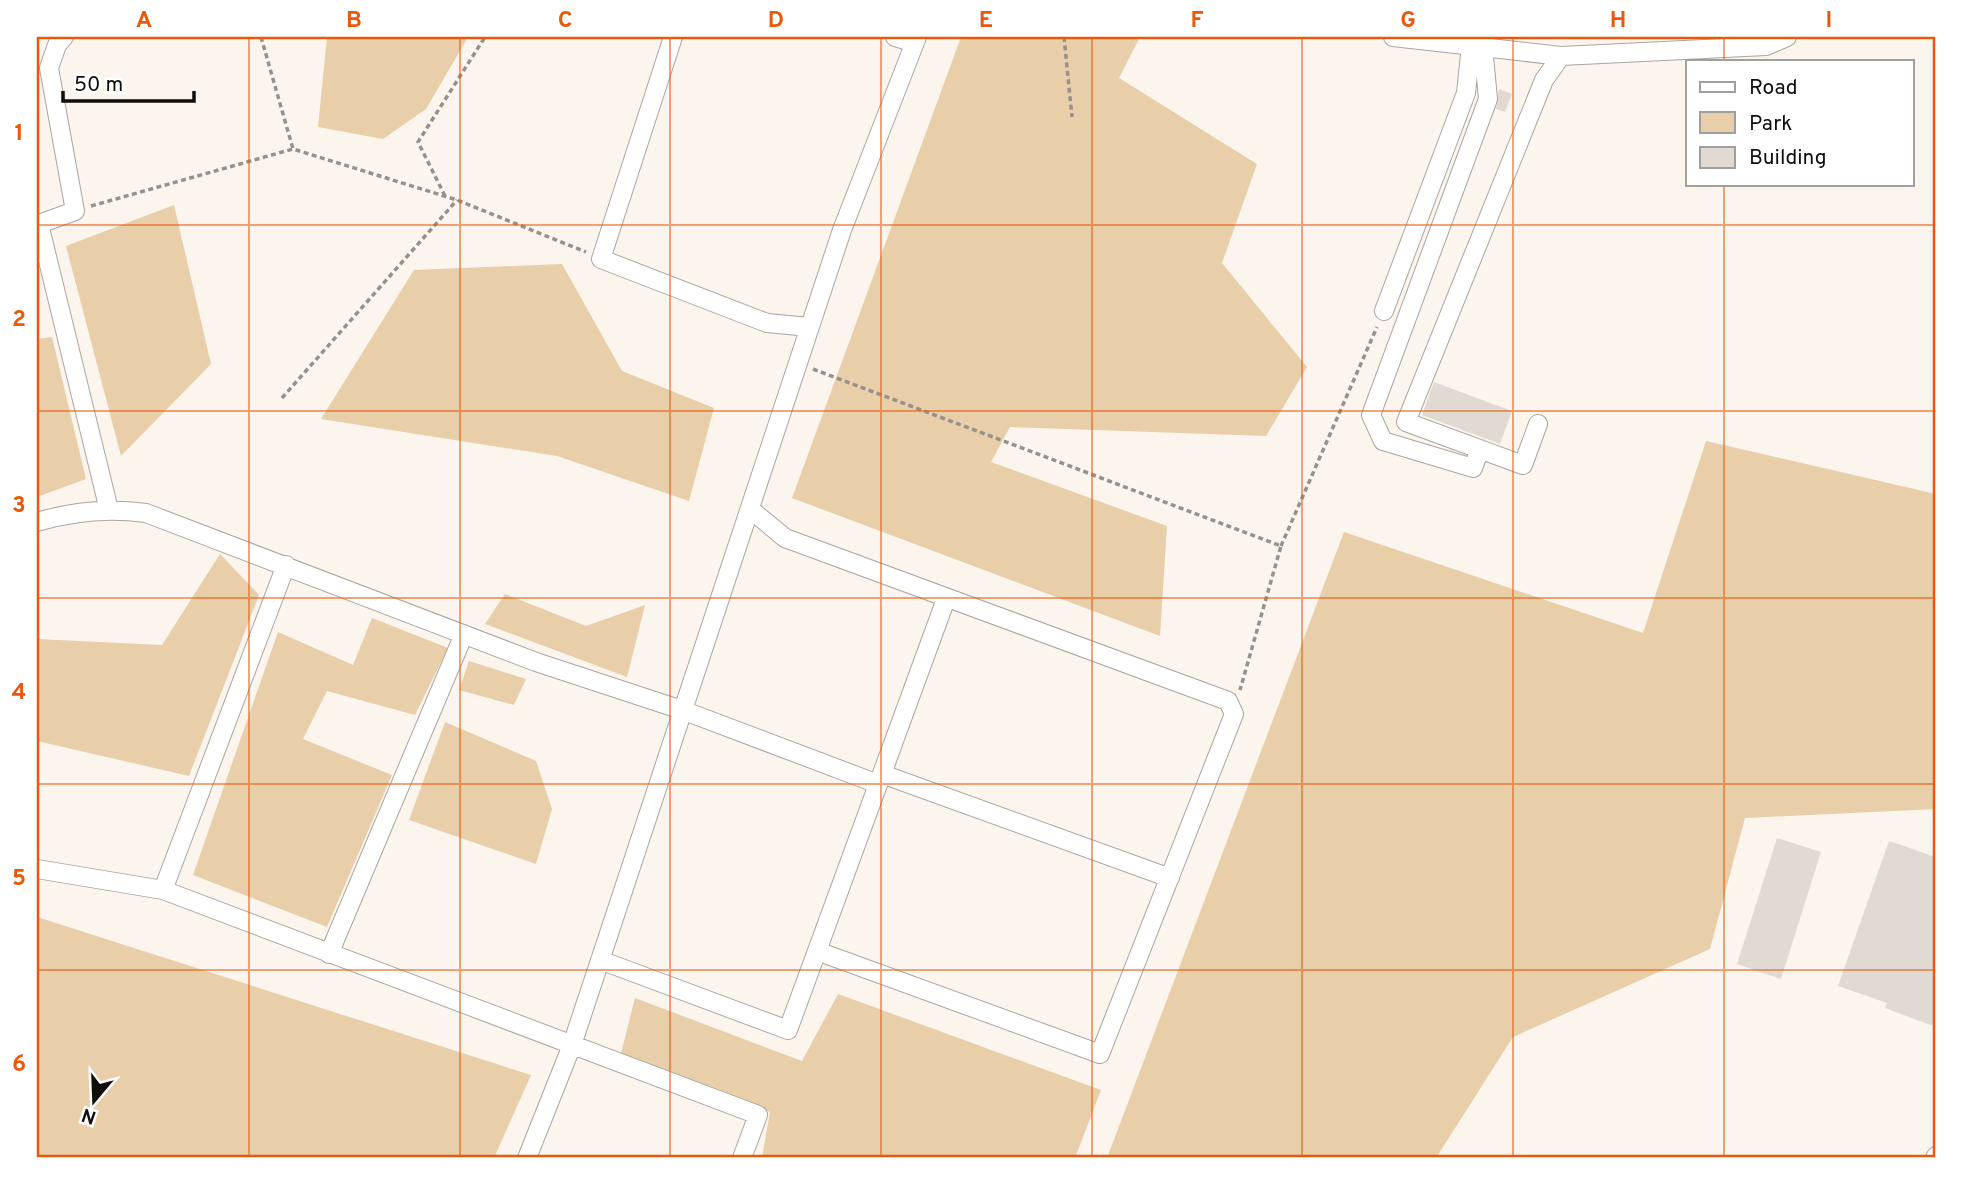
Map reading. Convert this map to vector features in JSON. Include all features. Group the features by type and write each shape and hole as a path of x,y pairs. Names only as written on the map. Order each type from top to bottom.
{"street":[{"path":"64,37 57,44 49,68 75,211 39,224 109,510"},
{"path":"673,37 601,259 767,323 810,327"},
{"path":"527,1158 572,1045 842,230 915,40 895,37"},
{"path":"1393,37 1561,56 1766,46 1787,37"},
{"path":"1384,311 1466,93 1477,46"},
{"path":"1477,46 1488,99 1371,415 1383,441 1473,467 1480,449"},
{"path":"1538,424 1523,465 1406,422 1544,80 1561,56"},
{"path":"750,509 785,538 1228,701 1234,715 1100,1054 817,951"},
{"path":"37,522 62,514 109,510 146,513 536,662 1170,878"},
{"path":"163,890 286,565"},
{"path":"600,960 788,1030 946,599"},
{"path":"329,954 464,634"},
{"path":"37,869 163,890 758,1115 742,1158"}],"path":[{"path":"261,37 293,149"},
{"path":"445,196 418,142 485,37"},
{"path":"1064,37 1072,117"},
{"path":"75,211 293,149 457,200 601,259"},
{"path":"282,398 457,200"},
{"path":"1234,715 1281,546 1384,311"},
{"path":"798,364 1281,546"}],"green space":[{"path":"327,37 468,37 426,109 383,139 318,127"},
{"path":"961,37 1140,37 1119,78 1257,164 1222,263 1307,367 1266,436 1010,427 991,462 1167,526 1160,636 792,498"},
{"path":"174,205 211,364 121,456 66,246"},
{"path":"562,264 622,371 714,408 689,501 557,456 321,419 414,270"},
{"path":"52,337 86,479 37,497 37,339"},
{"path":"1706,441 1936,494 1936,809 1745,818 1710,949 1513,1037 1436,1158 1107,1158 1344,532 1643,633"},
{"path":"220,554 259,595 189,776 37,741 37,639 162,645"},
{"path":"505,594 586,626 645,605 627,677 485,624"},
{"path":"372,618 448,648 415,715 327,691 303,739 392,775 327,927 193,875 278,632 353,665"},
{"path":"469,661 526,679 514,705 459,690"},
{"path":"445,722 536,761 552,809 536,864 409,820"},
{"path":"37,917 531,1075 494,1158 37,1158"},
{"path":"838,994 1101,1090 1075,1158 762,1158 770,1112 621,1053 635,998 802,1061"}],"building":[{"path":"1499,89 1512,94 1505,112 1496,109"},
{"path":"1434,382 1512,411 1500,444 1422,415"},
{"path":"1777,838 1821,852 1781,979 1737,964"},
{"path":"1889,841 1936,857 1936,1027 1885,1008 1887,1003 1838,986"}]}
